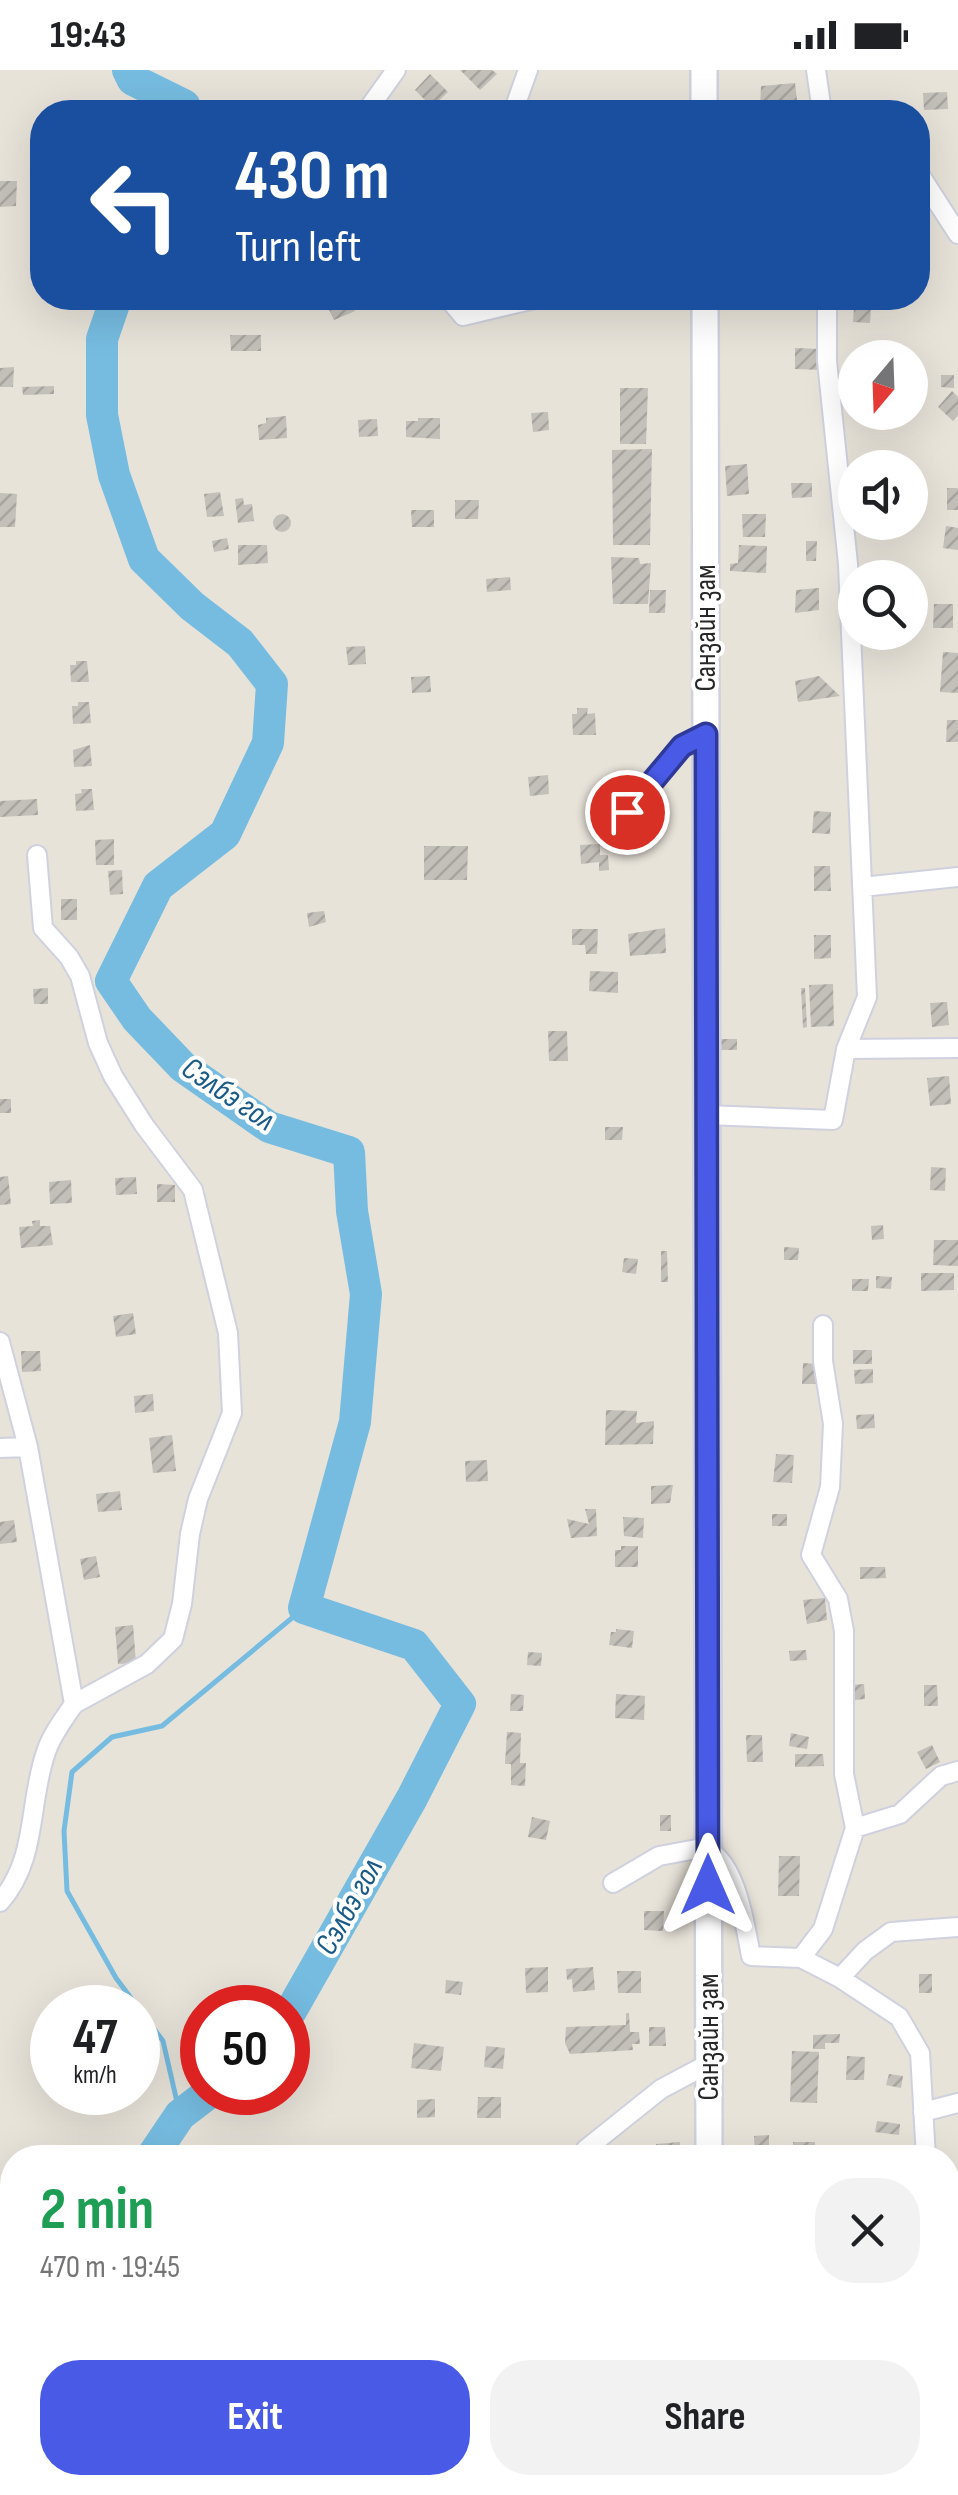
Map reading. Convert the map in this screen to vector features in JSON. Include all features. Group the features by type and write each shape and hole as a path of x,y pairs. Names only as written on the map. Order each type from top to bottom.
{"main road":[{"path":"704,70 704,100"},
{"name":"Санзайн зам","path":"705,310 709,2145"}],"street":[{"path":"375,100 396,70"},
{"path":"517,100 528,70"},
{"path":"816,70 820,100"},
{"path":"930,191 958,234"},
{"path":"458,310 463,316 488,310"},
{"path":"706,1115 833,1120 846,1049 867,997 848,564 827,362 827,310"},
{"path":"610,835 682,746 706,734"},
{"path":"0,1902 14,1886 30,1846 46,1753 74,1704 148,1664 173,1639 198,1499 232,1413 228,1333 193,1190 113,1076 98,1043 80,976 43,928 37,854"},
{"path":"862,888 958,877"},
{"path":"846,1049 958,1048"},
{"path":"801,1958 824,1929 856,1828 844,1774 844,1631 838,1599 811,1554 830,1486 833,1424 822,1361 822,1325"},
{"path":"0,1342 28,1447 74,1704"},
{"path":"0,1448 28,1447"},
{"path":"856,1828 900,1814 942,1776 958,1770"},
{"path":"612,1883 659,1856 708,1849 726,1864 751,1956 801,1958 900,2017 920,2053 925,2145"},
{"path":"840,1978 864,1952 891,1932 958,1927"},
{"path":"591,2145 661,2090 708,2064"},
{"path":"923,2112 958,2103"}],"building":[{"path":"460,70 492,70 497,74 480,90"},
{"path":"430,74 448,92 439,100 425,100 415,90"},
{"path":"795,83 797,100 760,100 761,86"},
{"path":"947,92 948,109 930,110 930,100 923,100 923,93"},
{"path":"0,181 17,181 16,206 0,207"},
{"path":"329,310 355,311 334,320"},
{"path":"854,310 871,310 870,323 853,322"},
{"path":"230,335 261,335 261,351 231,351"},
{"path":"795,348 821,349 821,370 795,369"},
{"path":"14,367 13,387 0,387 0,368"},
{"path":"941,375 954,375 954,388 941,387"},
{"path":"54,386 54,394 23,395 22,387"},
{"path":"620,388 648,388 646,444 620,444"},
{"path":"952,391 958,397 958,415 953,421 938,407"},
{"path":"548,412 549,430 533,432 531,413"},
{"path":"286,416 287,438 259,440 258,425 266,423 266,418"},
{"path":"440,418 440,439 406,437 406,421"},
{"path":"377,419 378,436 359,437 358,420"},
{"path":"652,449 650,545 613,545 612,450"},
{"path":"747,464 749,494 727,496 725,466"},
{"path":"791,483 812,483 812,497 792,498"},
{"path":"947,488 958,488 958,510 947,510"},
{"path":"220,492 224,516 207,517 204,494"},
{"path":"0,493 17,494 15,527 0,527"},
{"path":"243,498 244,505 252,504 254,521 238,523 235,499"},
{"path":"455,500 479,500 478,519 455,519"},
{"path":"411,510 434,510 434,527 412,527"},
{"path":"282,514 291,523 282,532 273,523"},
{"path":"742,514 766,514 765,537 743,537"},
{"path":"946,526 958,528 958,550 943,548"},
{"path":"227,538 229,549 214,552 212,541"},
{"path":"806,541 817,541 816,561 806,561"},
{"path":"238,545 267,545 268,563 238,565"},
{"path":"739,545 767,546 766,573 730,571 730,564 738,563"},
{"path":"611,557 639,558 640,564 651,563 648,604 613,604"},
{"path":"510,577 511,590 487,592 486,579"},
{"path":"819,588 819,610 795,613 796,590"},
{"path":"650,590 666,590 665,613 649,613"},
{"path":"934,604 953,604 953,628 933,628"},
{"path":"365,646 366,664 348,665 346,647"},
{"path":"943,652 958,653 958,693 940,692"},
{"path":"76,661 87,661 89,682 71,682 70,665 76,665"},
{"path":"430,676 431,692 412,693 411,677"},
{"path":"819,676 840,696 798,702 795,681"},
{"path":"78,702 89,702 91,723 73,724 72,706 78,706"},
{"path":"577,708 588,708 587,714 595,713 596,735 573,735 572,714 577,714"},
{"path":"947,720 958,720 958,742 946,742"},
{"path":"90,745 92,766 74,767 73,750"},
{"path":"548,775 549,794 530,796 528,777"},
{"path":"81,789 92,789 94,810 76,811 75,794 82,793"},
{"path":"37,799 38,815 0,817 0,801"},
{"path":"814,811 831,812 830,834 812,833"},
{"path":"114,839 114,865 96,865 95,840"},
{"path":"600,844 600,855 608,855 609,870 599,871 599,862 581,864 580,845"},
{"path":"424,846 468,846 467,880 424,880"},
{"path":"814,866 830,866 831,891 814,891"},
{"path":"122,870 123,894 110,895 108,871"},
{"path":"61,899 77,899 77,920 61,920"},
{"path":"324,911 326,922 309,927 307,913"},
{"path":"665,928 666,953 630,956 628,934"},
{"path":"572,929 598,929 597,954 586,954 585,945 572,945"},
{"path":"814,935 831,935 831,958 814,959"},
{"path":"590,971 618,972 618,993 589,991"},
{"path":"833,984 834,1026 811,1027 809,985"},
{"path":"48,988 48,1004 34,1004 33,989"},
{"path":"801,988 805,988 807,1027 803,1028"},
{"path":"947,1002 949,1025 932,1027 930,1003"},
{"path":"548,1031 567,1031 568,1061 549,1061"},
{"path":"717,1039 737,1039 737,1050 717,1050"},
{"path":"949,1076 951,1104 930,1106 927,1078"},
{"path":"0,1099 11,1099 11,1113 0,1113"},
{"path":"605,1127 623,1127 622,1140 605,1140"},
{"path":"931,1167 946,1168 945,1191 930,1190"},
{"path":"8,1176 11,1204 0,1205 0,1177"},
{"path":"136,1177 137,1194 116,1195 115,1178"},
{"path":"71,1180 72,1203 50,1204 49,1182"},
{"path":"157,1184 175,1185 175,1202 157,1202"},
{"path":"40,1220 40,1226 50,1226 53,1245 21,1248 19,1227 33,1226 32,1221"},
{"path":"883,1225 884,1239 872,1240 871,1226"},
{"path":"934,1240 958,1240 958,1266 933,1265"},
{"path":"784,1247 799,1248 798,1260 784,1260"},
{"path":"661,1251 667,1251 668,1282 661,1282"},
{"path":"624,1258 638,1259 636,1274 622,1272"},
{"path":"921,1273 954,1273 954,1290 921,1291"},
{"path":"876,1276 892,1277 891,1289 876,1288"},
{"path":"852,1279 869,1279 868,1291 852,1291"},
{"path":"133,1313 136,1334 116,1337 113,1316"},
{"path":"853,1350 872,1350 872,1364 853,1364"},
{"path":"21,1351 40,1351 41,1371 22,1372"},
{"path":"803,1363 818,1364 817,1384 802,1384"},
{"path":"873,1369 873,1383 855,1384 854,1370"},
{"path":"153,1394 154,1411 135,1413 134,1396"},
{"path":"606,1410 637,1411 636,1423 654,1421 653,1444 605,1445"},
{"path":"874,1414 875,1428 857,1429 856,1415"},
{"path":"172,1435 176,1471 153,1473 149,1438"},
{"path":"776,1454 794,1455 792,1483 773,1482"},
{"path":"487,1460 488,1481 466,1482 465,1461"},
{"path":"673,1485 670,1503 651,1504 651,1486"},
{"path":"120,1491 122,1510 98,1512 96,1494"},
{"path":"585,1509 596,1509 597,1536 571,1538 567,1519 589,1524"},
{"path":"772,1514 787,1514 787,1526 772,1526"},
{"path":"623,1517 644,1518 643,1538 624,1536"},
{"path":"14,1520 17,1542 0,1544 0,1522"},
{"path":"621,1546 638,1546 638,1567 615,1567 615,1550 621,1550"},
{"path":"96,1556 100,1577 84,1580 80,1559"},
{"path":"860,1567 885,1567 886,1578 860,1579"},
{"path":"825,1598 827,1620 807,1624 803,1600"},
{"path":"133,1625 136,1663 118,1664 115,1627"},
{"path":"634,1631 632,1648 609,1645 611,1632"},
{"path":"806,1650 807,1660 790,1661 789,1651"},
{"path":"528,1652 542,1653 541,1666 527,1665"},
{"path":"864,1684 865,1699 854,1700 853,1685"},
{"path":"924,1685 937,1685 938,1706 924,1706"},
{"path":"511,1694 524,1695 523,1711 510,1711"},
{"path":"616,1694 645,1696 644,1720 615,1718"},
{"path":"507,1732 521,1733 520,1763 526,1763 525,1786 511,1785 511,1764 505,1764"},
{"path":"791,1733 809,1737 807,1749 789,1746"},
{"path":"746,1735 762,1735 763,1762 747,1762"},
{"path":"932,1745 940,1762 926,1769 917,1752"},
{"path":"795,1754 823,1754 824,1766 795,1767"},
{"path":"660,1815 671,1815 671,1831 660,1831"},
{"path":"532,1817 550,1821 546,1840 528,1837"},
{"path":"779,1856 800,1856 799,1896 778,1896"},
{"path":"644,1911 664,1911 663,1931 644,1930"},
{"path":"548,1967 548,1992 526,1993 525,1968"},
{"path":"593,1967 595,1990 573,1992 566,1969"},
{"path":"617,1971 641,1971 641,1993 618,1993"},
{"path":"919,1974 932,1974 932,1993 919,1993"},
{"path":"446,1980 463,1982 461,1995 445,1993"},
{"path":"626,2013 630,2032 639,2032 640,2044 632,2044 633,2050 570,2054 565,2043 566,2027 626,2025"},
{"path":"649,2027 665,2027 666,2046 649,2046"},
{"path":"840,2034 839,2043 825,2043 825,2049 813,2049 813,2035"},
{"path":"414,2043 444,2047 441,2071 411,2068"},
{"path":"486,2046 505,2048 503,2069 484,2067"},
{"path":"792,2051 819,2052 817,2103 790,2102"},
{"path":"847,2056 865,2057 864,2080 846,2080"},
{"path":"889,2074 903,2076 901,2088 886,2085"},
{"path":"478,2097 501,2097 501,2118 477,2118"},
{"path":"435,2099 435,2117 417,2118 417,2100"},
{"path":"877,2121 900,2124 899,2135 875,2132"},
{"path":"769,2135 769,2145 754,2145 754,2136"},
{"path":"793,2142 815,2142 815,2145"}],"waterway":[{"name":"Сэлбэ гол","path":"128,70 133,80 174,100"},
{"name":"Сэлбэ гол","path":"112,310 102,339 102,415 114,475 144,559 192,606 240,643 272,684 268,743 225,834 158,886 111,981 137,1019 183,1067 269,1127 349,1152 352,1211 366,1294 355,1422 304,1608 414,1645 460,1704 412,1798 306,1985"},
{"path":"180,2115 163,2041 116,1978 67,1891 64,1831 72,1772 112,1737 162,1726 304,1608"},
{"name":"Сэлбэ гол","path":"160,2145 180,2115"}],"route":[{"path":"627,812 682,746 706,734 708,1885"}]}
